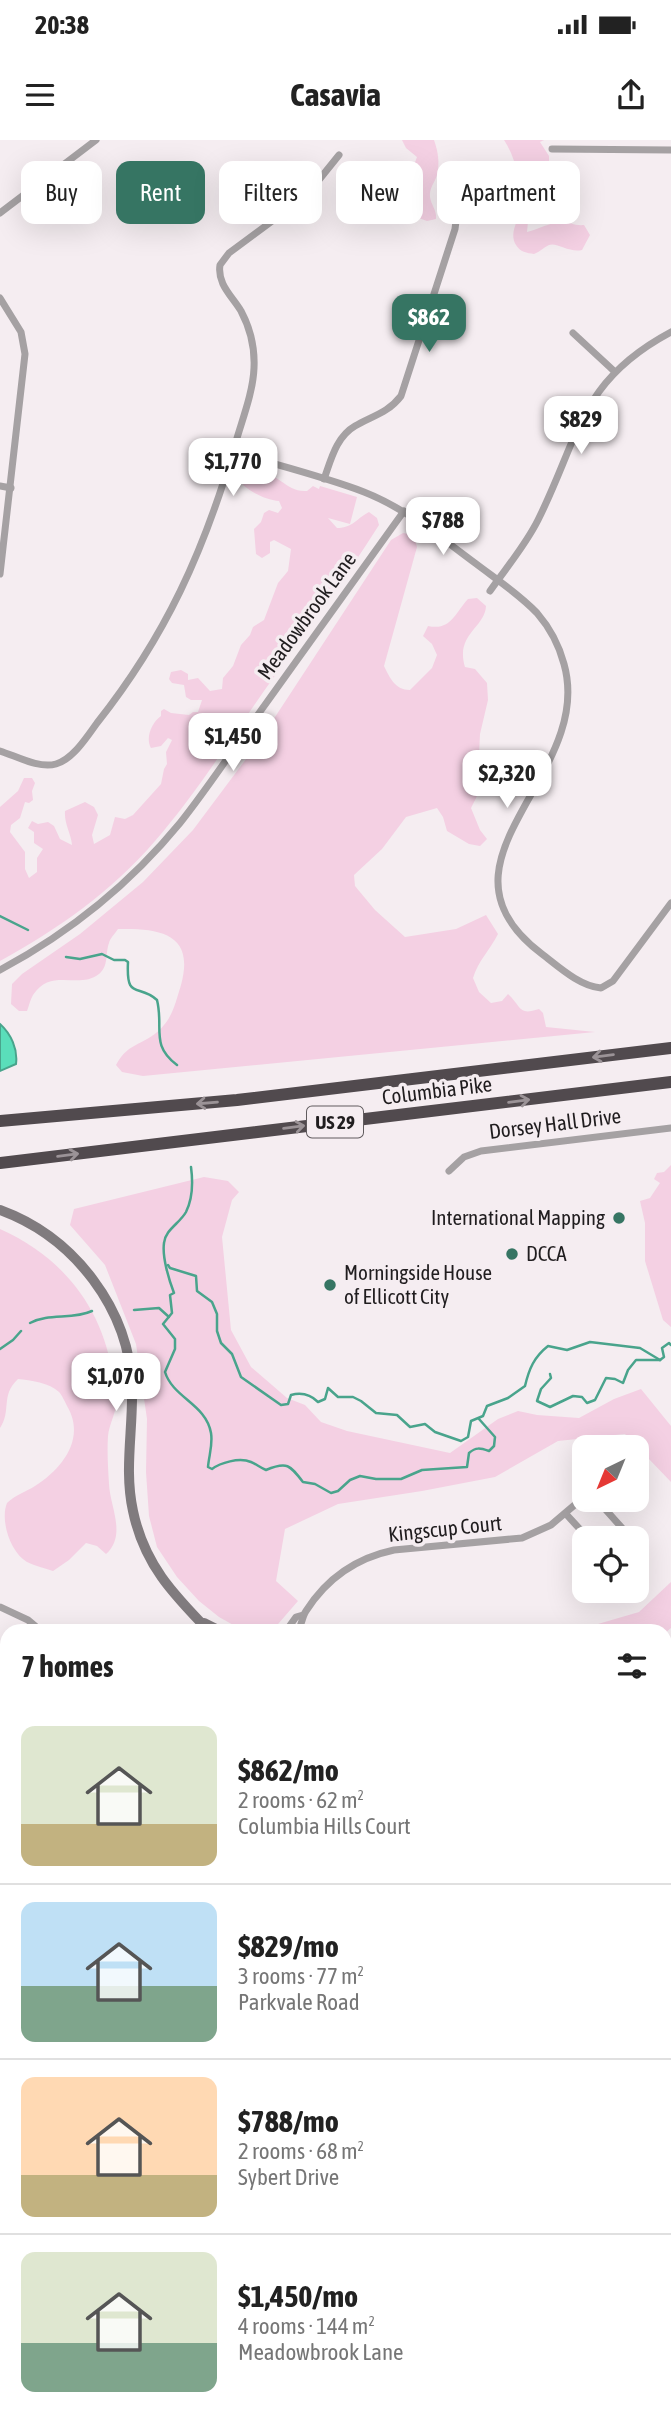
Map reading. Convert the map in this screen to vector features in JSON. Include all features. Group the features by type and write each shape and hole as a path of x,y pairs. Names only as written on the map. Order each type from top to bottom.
{"highway":[{"name":"Columbia Pike","path":"0,1121 237,1100 671,1048"},
{"name":"Columbia Pike","path":"0,1163 671,1082"}],"street":[{"path":"0,213 96,140"},
{"path":"552,149 671,150"},
{"path":"0,751 44,765 54,765 71,755 145,658 184,585 207,533 252,385 254,358 248,327 241,311 221,282 220,265 229,253 306,196 339,155"},
{"path":"324,479 334,451 343,437 353,427 392,407 401,396 456,224"},
{"path":"0,298 17,322 25,342 0,574"},
{"path":"490,591 529,537 579,425 598,390 614,371 633,355 671,332"},
{"path":"573,333 614,371"},
{"path":"233,452 364,492 404,511 524,601 548,628 564,663 569,693 566,721 559,742 503,848 498,871 499,896 507,918 525,940 578,980 601,988 612,981 671,903"},
{"path":"0,486 11,488"},
{"name":"Meadowbrook Lane","path":"0,970 59,935 88,914 162,844 404,511"},
{"name":"Dorsey Hall Drive","path":"449,1171 464,1157 481,1151 671,1128"},
{"path":"0,1210 38,1229 69,1252 85,1268 108,1304 130,1365 132,1406 127,1470 135,1520 145,1549 162,1579 203,1624"},
{"name":"Kingscup Court","path":"302,1624 303,1615 318,1592 355,1563 377,1554 522,1538 541,1531 572,1508"},
{"path":"608,1512 620,1526"},
{"path":"566,1514 577,1526"},
{"path":"0,1607 33,1624"},
{"name":"Kingscup Court","path":"291,1624 296,1617 303,1615"},
{"path":"198,1619 207,1624"}],"shaded area":[{"path":"402,140 434,140 437,175 430,197 436,219 423,220 423,161 415,161 417,157 406,148"},
{"path":"504,140 544,140 540,142 549,156 549,161 514,161"},
{"path":"516,224 528,224 527,232 550,224 573,224 584,225 590,235 582,250 552,244 534,254 524,252 518,247 514,240"},
{"path":"252,470 268,474 300,491 307,491 313,486 319,489 320,486 357,497 350,524 328,518 337,528 351,525 369,512 377,518 379,525 211,768 155,841 120,877 83,908 0,961 0,807 18,791 24,778 32,778 35,783 33,800 25,802 20,818 11,825 10,832 25,852 25,869 29,878 37,872 37,858 43,849 34,843 34,832 28,828 32,821 38,824 48,822 54,826 60,839 72,845 65,811 85,802 94,807 98,815 92,835 94,844 110,835 115,817 125,819 133,815 161,784 167,764 166,752 172,740 168,738 161,746 151,748 149,740 150,730 161,716 161,711 164,709 171,713 189,715 198,712 202,700 186,697 184,685 172,683 169,679 171,672 181,670 188,674 188,680 198,678 210,691 222,689 223,678 233,666 241,645 253,627 264,620 278,583 288,571 291,549 274,540 270,542 270,553 262,558 256,554 254,529 261,522 264,513 269,510 278,513 282,508 279,501 260,496 243,485"},
{"path":"403,533 414,535 417,547 384,666 397,686 410,690 432,668 437,655 432,644 423,636 428,626 436,627 447,623 468,599 477,598 486,606 481,620 467,639 463,656 465,667 475,669 487,683 488,700 480,734 477,796 471,808 487,839 480,846 469,844 447,831 437,808 406,817 382,849 354,875 355,886 375,910 405,937 456,929 486,915 498,934 473,978 479,992 491,1003 502,1001 508,994 524,1011 539,1009 543,1013 546,1027 595,1032 143,1076 122,1072 116,1065 121,1057 132,1047 158,1032 170,1016 184,968 179,945 171,938 161,933 134,929 118,929 110,941 106,964 99,974 83,980 48,982 33,995 27,1011 19,1011 11,1004 12,984 22,974 80,934 143,882 193,830 258,743 391,540"},
{"path":"0,1024 13,1042 16,1064 0,1071"},
{"path":"671,1165 671,1327 663,1320 645,1261 645,1223 640,1201 650,1198 660,1183 654,1179 657,1173 664,1172"},
{"path":"204,1177 228,1181 239,1192 232,1200 222,1237 231,1330 251,1367 287,1398 305,1405 321,1422 347,1431 450,1453 498,1419 518,1411 579,1418 614,1399 641,1389 671,1426 671,1482 649,1459 649,1435 572,1435 572,1440 558,1441 495,1477 338,1504 285,1529 276,1581 298,1601 278,1624 232,1624 199,1601 177,1577 157,1547 149,1516 147,1419 136,1344 105,1265 70,1225 74,1209"},
{"path":"0,1229 43,1254 77,1288 100,1330 108,1353 115,1391 116,1405 108,1448 110,1493 116,1520 115,1538 106,1554 97,1546 86,1543 53,1571 27,1562 16,1551 8,1535 5,1510 10,1500 45,1479 62,1461 73,1441 74,1429 72,1418 59,1392 40,1382 18,1379 9,1391 0,1428"},
{"path":"671,1582 671,1624 598,1624 639,1612"}],"waterway":[{"path":"0,916 28,930"},
{"path":"66,957 80,959 102,954 114,960 128,962 131,987 157,1000 163,1050 177,1065"},
{"path":"191,1167 192,1190 188,1207 167,1234 164,1243 165,1262 174,1293 170,1295 172,1313 163,1324 175,1339 175,1349 165,1372 169,1381 208,1423 212,1442 208,1467 212,1469 235,1460 251,1462 266,1470 284,1465 291,1468 303,1482 315,1484 331,1493 360,1476 401,1479 422,1470 467,1467 469,1453 478,1449 489,1451 494,1446 495,1437 479,1419"},
{"path":"168,1265 196,1276 197,1291 212,1302 217,1314 217,1331 221,1343 232,1354 241,1377 281,1405 288,1404 291,1395 299,1394 309,1395 318,1402 325,1399 328,1388 338,1397 353,1397 361,1401 376,1413 397,1415 410,1427 425,1424 435,1432 461,1441 468,1437 471,1421 483,1416 487,1406 508,1398 525,1386 533,1364 548,1346 567,1350 590,1342 640,1348 660,1360"},
{"path":"134,1310 159,1308 169,1317"},
{"path":"30,1323 92,1311"},
{"path":"0,1349 21,1331"},
{"path":"660,1360 664,1357 662,1348 669,1343 671,1345"},
{"path":"550,1374 551,1378 541,1389 537,1401 550,1407 573,1396 582,1397 587,1403 595,1400 606,1378 623,1383 636,1360 660,1360"}],"place":[{"name":"International Mapping","path":"619,1218"},
{"name":"DCCA","path":"512,1254"},
{"name":"Morningside House of Ellicott City","path":"330,1285"}]}
